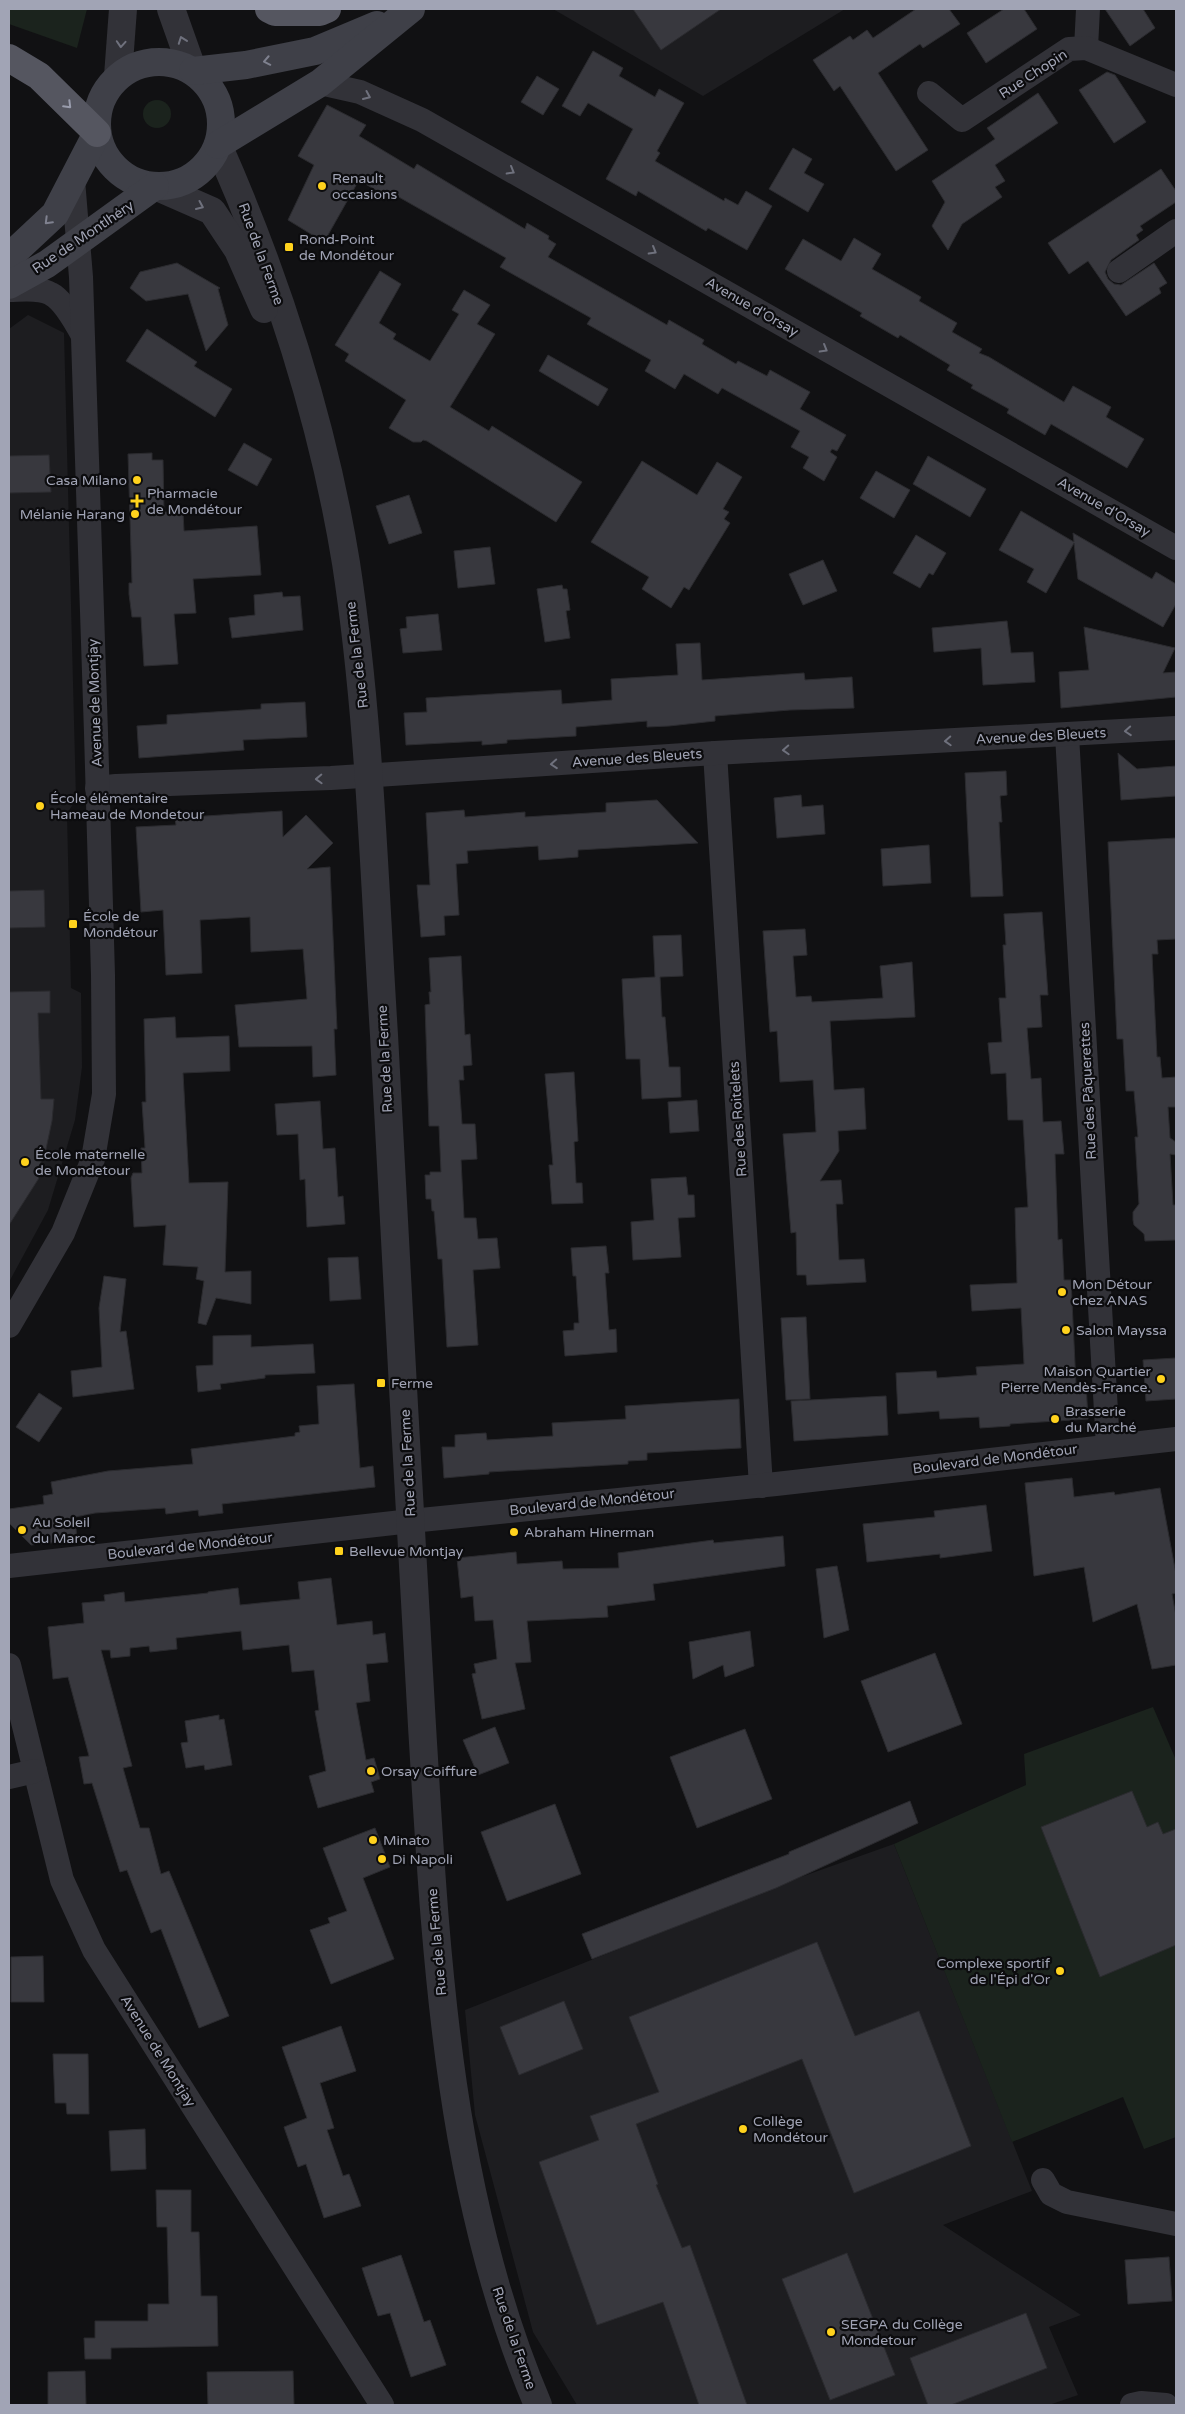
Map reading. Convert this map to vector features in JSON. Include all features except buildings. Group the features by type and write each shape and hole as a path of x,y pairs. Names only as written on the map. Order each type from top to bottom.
{"highway":[{"path":"269,9 275,12 320,12 327,9"},
{"path":"9,58 39,76 97,133"}],"main road":[{"path":"193,71 246,65 315,51 406,12"},
{"path":"218,145 320,83 406,12"},
{"name":"Rue de la Ferme","path":"155,61 175,63 193,71 208,85 219,103 222,124 218,145 209,162 194,176 175,185 155,186 135,182 117,170 104,154 97,133 100,102 118,76 135,66 155,61"},
{"name":"Rue de Montlhéry","path":"9,257 55,214 97,133"},
{"name":"Rue de Montlhéry","path":"9,285 78,243 155,186"}],"street":[{"path":"118,76 123,9"},
{"path":"171,9 193,71"},
{"path":"1086,48 1088,9"},
{"name":"Rue Chopin","path":"929,93 962,120 1069,49 1086,48 1176,85"},
{"name":"Avenue d'Orsay","path":"320,83 360,92 422,120 1176,548"},
{"name":"Rue de la Ferme","path":"218,145 266,263 295,352 333,496 346,564 361,686 368,776 433,1911 457,2123 486,2253 504,2317 538,2405"},
{"name":"Avenue de Montjay","path":"9,1326 63,1233 93,1159 104,1094 103,975 82,334 73,180"},
{"name":"Rue de la Ferme","path":"155,186 212,211 238,250 314,423"},
{"path":"1119,271 1176,231"},
{"path":"9,290 36,290 52,294 72,317 82,334"},
{"name":"Avenue des Bleuets","path":"97,788 368,776 715,753 1176,728"},
{"name":"Rue des Pâquerettes","path":"1067,735 1108,1446"},
{"name":"Rue des Roitelets","path":"715,753 761,1486"},
{"name":"Boulevard de Mondétour","path":"9,1566 411,1521 761,1486 1176,1439"},
{"name":"Avenue de Montjay","path":"9,1665 62,1880 94,1950 382,2405"},
{"path":"9,1777 35,1771"},
{"path":"1044,2180 1051,2194 1067,2202 1176,2224"},
{"path":"1132,2405 1141,2403 1166,2405"}],"shaded area":[{"path":"9,9 87,9 77,48 9,24"},
{"path":"553,9 845,9 703,96"},
{"path":"157,100 167,104 171,114 167,124 157,128 147,124 143,114 147,104"},
{"name":"École élémentaire Hameau de Mondetour","path":"28,315 64,333 76,799 67,814 71,988 81,993 82,1067 75,1120 48,1210 9,1282 9,329"},
{"name":"Complexe sportif de l'Épi d'Or","path":"1153,1707 1176,1760 1176,2137 1144,2149 1123,2097 1012,2142 894,1844 1026,1785 1024,1754"},
{"name":"Collège Mondétour","path":"894,1844 1032,2191 943,2225 1081,2315 1049,2327 1078,2395 1049,2405 577,2405 533,2332 475,2115 465,2010 798,1878"}],"place":[{"name":"Renault occasions","path":"322,186"},
{"name":"Rond-Point de Mondétour","path":"289,247"},
{"name":"Casa Milano","path":"137,480"},
{"name":"Pharmacie de Mondétour","path":"137,501"},
{"name":"Mélanie Harang","path":"135,514"},
{"name":"École élémentaire Hameau de Mondetour","path":"40,806"},
{"name":"École de Mondétour","path":"73,924"},
{"name":"École maternelle de Mondetour","path":"25,1162"},
{"name":"Mon Détour chez ANAS","path":"1062,1292"},
{"name":"Salon Mayssa","path":"1066,1330"},
{"name":"Maison Quartier Pierre Mendès-France.","path":"1161,1379"},
{"name":"Ferme","path":"381,1383"},
{"name":"Brasserie du Marché","path":"1055,1419"},
{"name":"Au Soleil du Maroc","path":"22,1530"},
{"name":"Abraham Hinerman","path":"514,1532"},
{"name":"Bellevue Montjay","path":"339,1551"},
{"name":"Orsay Coiffure","path":"371,1771"},
{"name":"Minato","path":"373,1840"},
{"name":"Di Napoli","path":"382,1859"},
{"name":"Complexe sportif de l'Épi d'Or","path":"1060,1971"},
{"name":"Collège Mondétour","path":"743,2129"},
{"name":"SEGPA du Collège Mondetour","path":"831,2332"}]}
